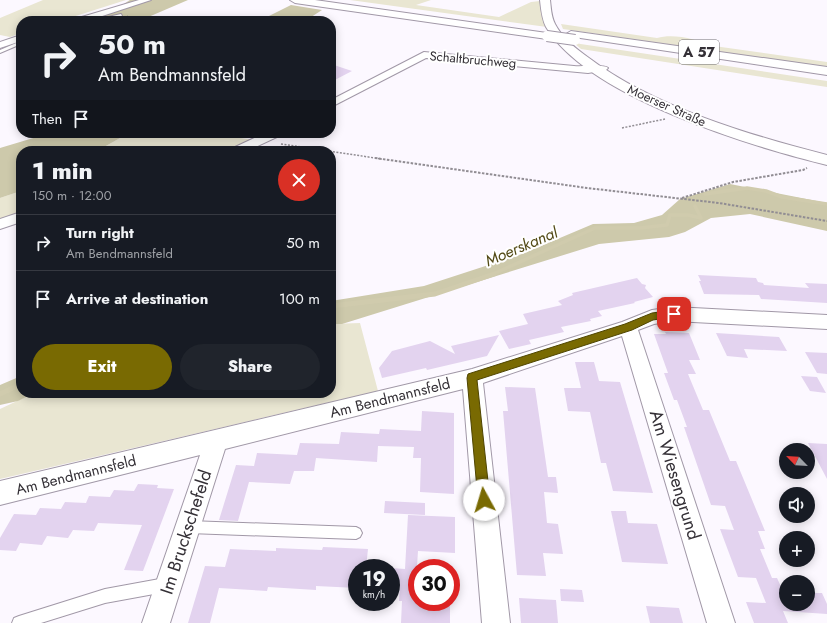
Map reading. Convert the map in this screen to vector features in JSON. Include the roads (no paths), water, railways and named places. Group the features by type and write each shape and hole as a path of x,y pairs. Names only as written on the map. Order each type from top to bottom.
{"main road":[{"name":"A 57","path":"295,0 546,33"},
{"name":"A 57","path":"327,0 827,77"},
{"name":"Moerser Straße","path":"545,0 547,17 551,27 572,52 651,100 742,135 823,159"},
{"name":"A 57","path":"573,37 827,71"}],"street":[{"path":"94,16 147,0"},
{"path":"0,44 16,39"},
{"name":"Schaltbruchweg","path":"336,101 424,55 574,69 599,68"},
{"path":"248,146 267,138"},
{"path":"0,224 16,219"},
{"name":"Am Bendmannsfeld","path":"0,493 472,378 628,327 652,317 674,314 827,322"},
{"name":"Am Wiesengrund","path":"628,327 721,623"},
{"path":"472,378 496,623"},
{"name":"Im Bruckschefeld","path":"156,623 216,441"}],"lane":[{"path":"116,16 121,15"},
{"path":"0,52 16,44"},
{"path":"188,527 356,533"},
{"path":"19,623 105,596 169,584"}],"waterway":[{"name":"Moerskanal","path":"705,194 747,188 766,191 782,197 827,204"},
{"name":"Moerskanal","path":"491,275 595,228 640,228 667,225 670,215 688,215 701,218 695,206"},
{"name":"Moerskanal","path":"336,305 435,294 494,274"},
{"name":"Moerskanal","path":"0,394 16,386"}]}
